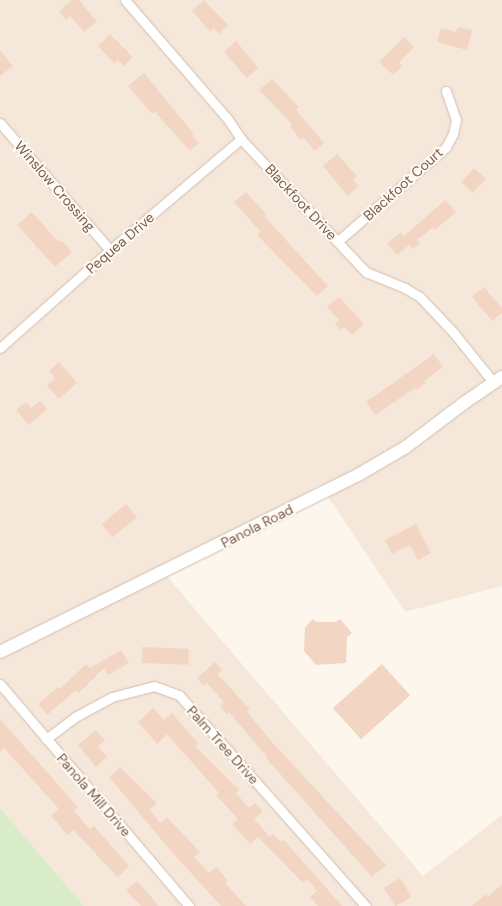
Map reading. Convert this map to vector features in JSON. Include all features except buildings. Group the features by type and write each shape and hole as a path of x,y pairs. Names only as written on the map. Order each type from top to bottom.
{"main road":[{"name":"Panola Road","path":"0,652 358,475 406,447 498,380"}],"street":[{"name":"Blackfoot Drive","path":"125,0 226,118 241,139 366,272 405,288 420,298 498,380"},
{"name":"Blackfoot Court","path":"338,242 446,147 453,134 456,120 446,91"},
{"name":"Winslow Crossing","path":"0,123 110,250"},
{"name":"Pequea Drive","path":"0,348 110,250 241,139"},
{"name":"Panola Mill Drive","path":"0,684 189,906"},
{"name":"Palm Tree Drive","path":"46,739 75,717 112,697 154,686 179,696 366,906"}],"shaded area":[{"path":"0,0 502,0 502,586 405,612 320,485 262,521 160,568 423,876 502,815 502,906 84,906 0,808"}],"green space":[{"path":"0,808 84,906 0,906"}]}
